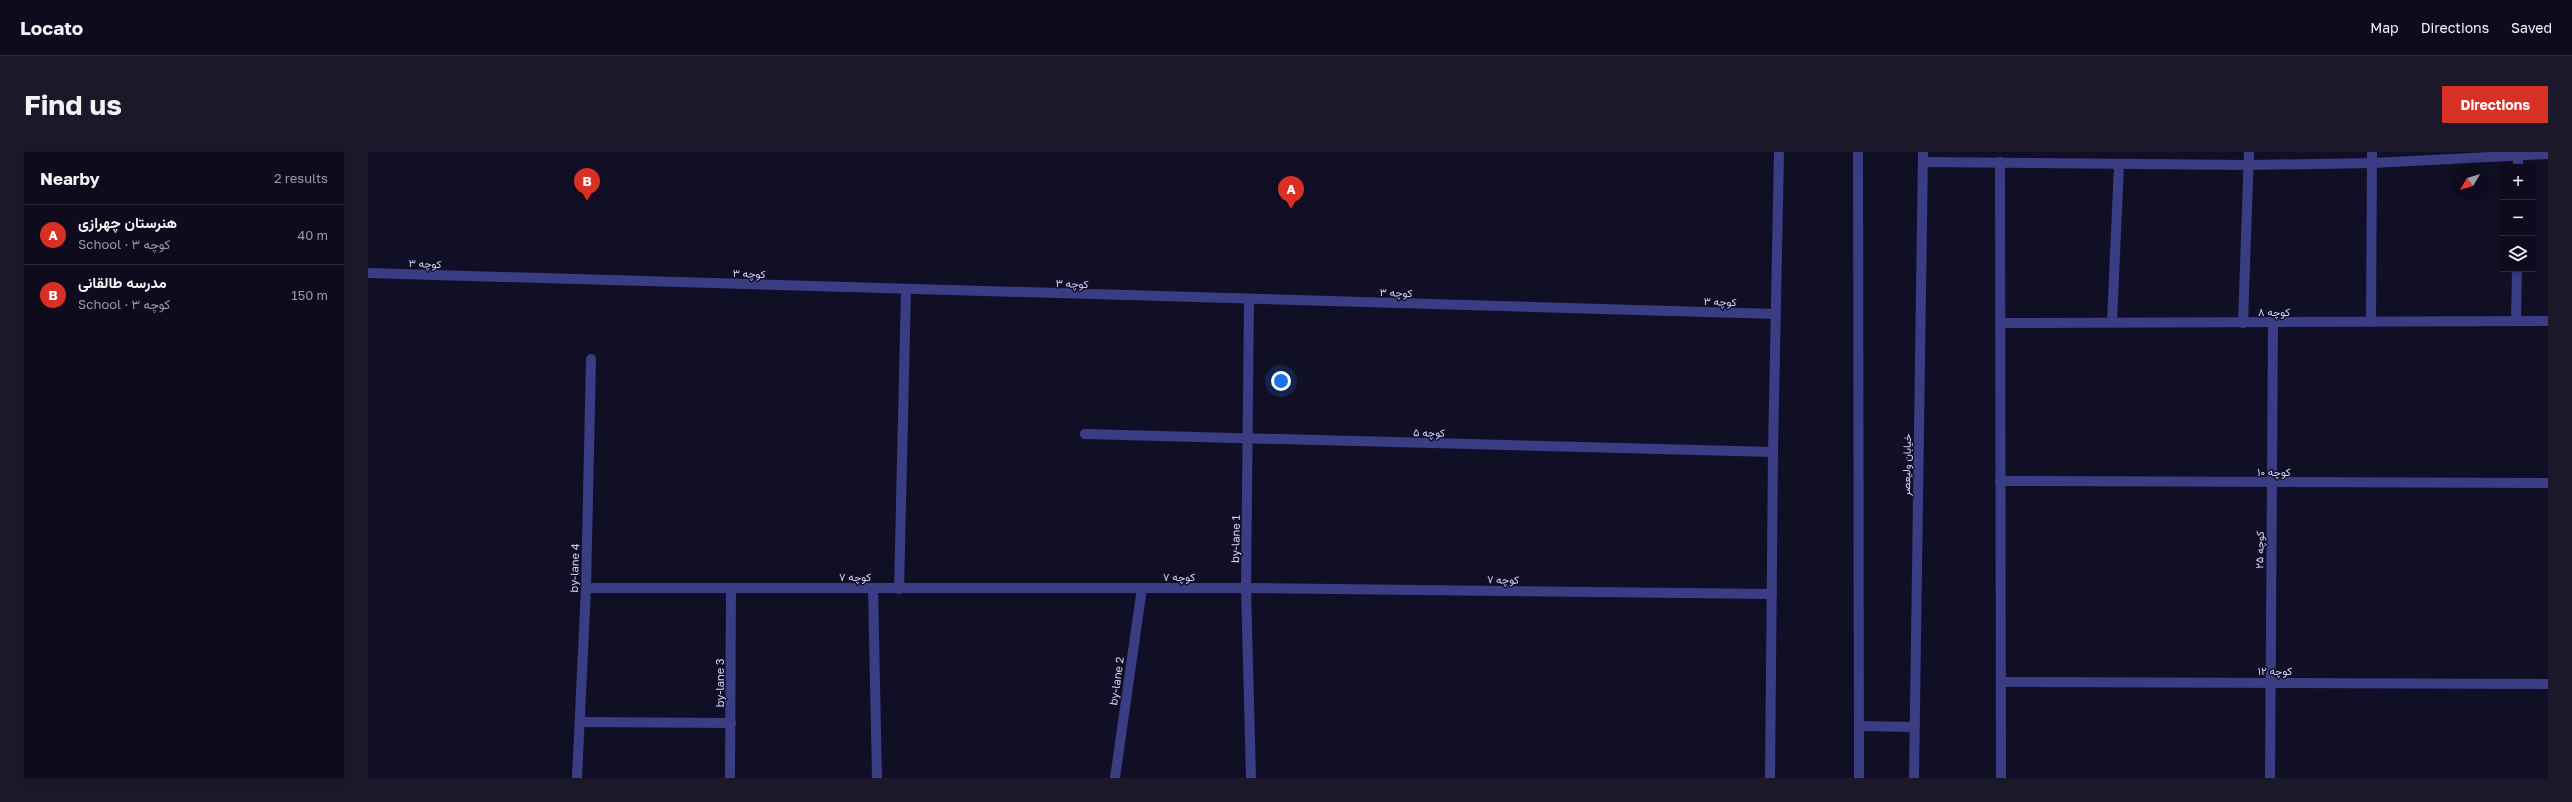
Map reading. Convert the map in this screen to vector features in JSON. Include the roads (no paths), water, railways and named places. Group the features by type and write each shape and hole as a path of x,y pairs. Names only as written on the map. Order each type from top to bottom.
{"street":[{"path":"1770,778 1773,452 1779,152"},
{"path":"1858,152 1859,778"},
{"path":"2243,323 2249,152"},
{"path":"2371,322 2372,152"},
{"path":"1923,157 2000,162 2119,165 2249,165 2373,163 2548,154"},
{"path":"2518,156 2518,164"},
{"name":"خیابان ولیعصر","path":"1914,778 1923,157"},
{"path":"2000,162 2001,778"},
{"path":"2112,322 2119,165"},
{"path":"2516,272 2516,321"},
{"name":"کوچه ۳","path":"368,274 1776,314"},
{"path":"899,589 906,290"},
{"name":"by-lane 1","path":"1249,300 1246,588 1251,778"},
{"name":"کوچه ۸","path":"2001,323 2548,321"},
{"name":"کوچه ۲۵","path":"2270,778 2269,682 2273,323"},
{"name":"by-lane 4","path":"578,778 586,588 591,359"},
{"name":"کوچه ۵","path":"1085,434 1773,452"},
{"name":"کوچه ۱۰","path":"2000,480 2271,483 2548,483"},
{"name":"کوچه ۷","path":"586,588 1246,588 1772,594"},
{"name":"by-lane 3","path":"730,778 731,588"},
{"path":"873,588 877,778"},
{"name":"by-lane 2","path":"1115,778 1142,588"},
{"name":"کوچه ۱۲","path":"2001,682 2548,684"},
{"path":"580,722 731,723"},
{"path":"1859,726 1915,727"}],"place":[{"name":"مدرسه طالقانی","path":"587,201"},
{"name":"هنرستان چهرازی","path":"1291,209"}]}
